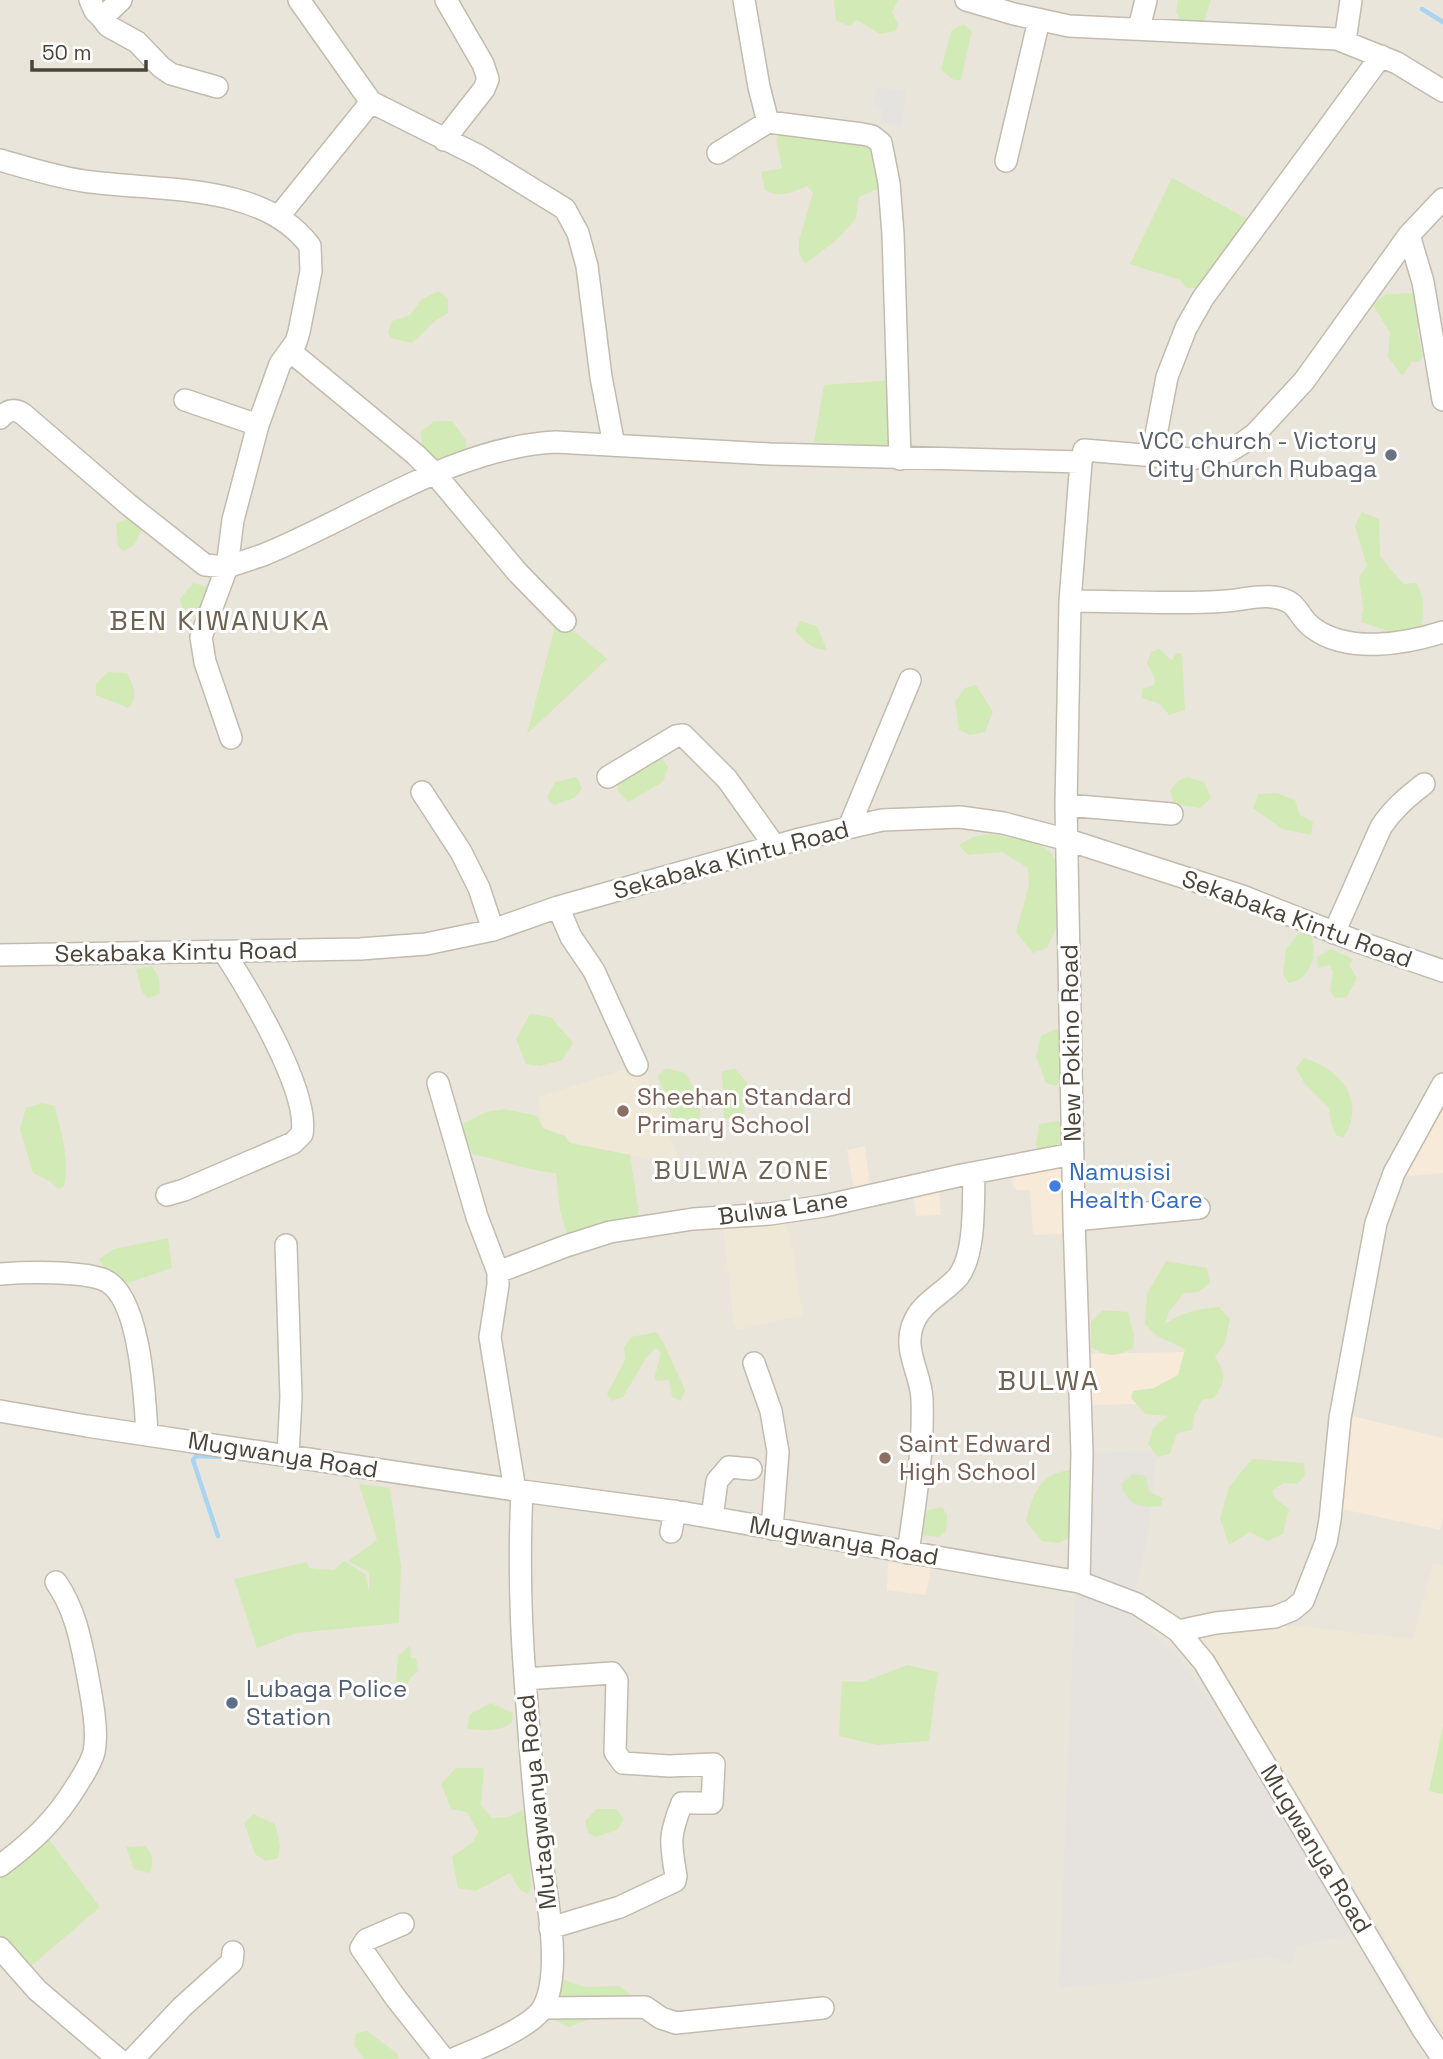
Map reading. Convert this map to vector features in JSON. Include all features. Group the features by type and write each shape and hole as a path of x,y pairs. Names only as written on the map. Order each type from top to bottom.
{"street":[{"path":"90,0 108,26 137,42 161,67 172,74 217,87"},
{"path":"102,18 121,0"},
{"path":"299,0 372,102 444,141 479,156 565,209 582,244 587,266 601,377 614,445"},
{"path":"444,141 484,89 488,79 484,64 446,0"},
{"path":"744,0 768,122"},
{"path":"966,0 1069,26 1326,37 1345,41 1381,56 1443,91"},
{"path":"1139,28 1146,0"},
{"path":"1345,41 1351,0"},
{"path":"1006,162 1039,20"},
{"path":"1152,456 1167,377 1186,328 1197,308 1381,56"},
{"path":"279,216 372,102"},
{"path":"718,153 768,122 872,135 881,144 890,183 900,458"},
{"path":"0,160 82,181 162,187 216,196 257,207 279,216 305,240 311,251 311,271 297,337 279,365 258,425 233,520 227,567 203,628 201,642 220,712 231,738"},
{"path":"0,418 6,412 14,410 23,414 129,505 200,562 211,567 227,567 285,547 435,474 519,445 556,442 770,454 1081,462 1084,450 1191,459 1209,457 1228,452 1255,434 1304,381 1409,235 1443,199"},
{"path":"1409,235 1423,282 1443,400"},
{"path":"290,351 393,435 435,474 518,573 565,621"},
{"path":"185,400 258,425"},
{"name":"New Pokino Road","path":"1079,1582 1082,1453 1074,1220 1066,804 1070,601 1081,462"},
{"path":"1070,601 1225,601 1275,597 1293,602 1308,624 1316,630 1353,642 1402,643 1443,632"},
{"path":"849,827 910,680"},
{"path":"608,777 676,736 683,735 727,779 774,845"},
{"path":"1334,933 1381,827 1391,812 1424,784"},
{"path":"422,792 461,852 479,888 493,930"},
{"path":"1066,804 1172,814"},
{"name":"Sekabaka Kintu Road","path":"0,955 224,952 426,944 493,930 558,907 774,845 849,827 882,820 960,817 1003,823 1068,840 1242,896 1334,933 1443,971"},
{"path":"558,907 571,937 594,971 636,1065"},
{"path":"167,1195 293,1143 302,1135 303,1115 285,1066 261,1012 224,952"},
{"name":"Mutagwanya Road","path":"438,1083 477,1217 498,1272 490,1337 519,1491 519,1571 525,1679 552,1954 544,2008"},
{"path":"1178,1631 1216,1623 1275,1618 1303,1601 1326,1542 1340,1418 1376,1223 1399,1162 1443,1084"},
{"name":"Bulwa Lane","path":"498,1272 610,1232 693,1219 769,1214 824,1206 1073,1154"},
{"path":"908,1553 919,1477 922,1396 909,1345 912,1327 922,1307 959,1275 968,1258 974,1173"},
{"path":"1074,1220 1199,1208"},
{"path":"286,1244 291,1396 288,1455"},
{"path":"0,1274 59,1274 102,1279 117,1289 131,1321 139,1349 147,1434"},
{"path":"754,1363 771,1411 778,1452 772,1529"},
{"name":"Mugwanya Road","path":"2,1415 712,1517 1079,1582 1137,1604 1178,1631 1203,1662 1415,2017 1443,2059"},
{"path":"712,1517 717,1481 729,1467 751,1469"},
{"path":"671,1532 675,1511"},
{"path":"0,1866 34,1840 55,1819 83,1776 93,1754 94,1729 90,1688 78,1626 56,1582"},
{"path":"525,1679 612,1673 617,1680 615,1752 623,1763 669,1766 714,1764 712,1803 682,1802 674,1820 670,1842 675,1881 620,1907 550,1928"},
{"path":"403,1924 366,1940 361,1948 395,1997 444,2059"},
{"path":"0,1948 37,1990 118,2059"},
{"path":"133,2059 182,2007 232,1962 233,1952"},
{"path":"453,2059 510,2034 544,2008 645,2007 661,2018 676,2023 823,2008"}],"shaded area":[{"path":"0,0 1443,0 1443,2059 0,2059"},
{"path":"876,87 906,91 902,126 880,123 882,108 873,107"},
{"path":"642,1064 681,1165 544,1137 538,1097"},
{"path":"1443,1095 1443,1173 1401,1177"},
{"path":"865,1146 870,1186 854,1189 847,1150"},
{"path":"1065,1162 1066,1234 1033,1235 1030,1190 1017,1190 1013,1186 1012,1171"},
{"path":"939,1188 941,1215 916,1216 913,1193"},
{"path":"780,1219 789,1232 803,1315 737,1330 733,1318 723,1226"},
{"path":"1184,1352 1182,1403 1086,1405 1086,1354"},
{"path":"1344,1414 1443,1438 1443,1517 1440,1530 1337,1508"},
{"path":"1157,1451 1147,1540 1133,1597 1086,1574 1089,1453"},
{"path":"888,1563 931,1567 926,1595 887,1590"},
{"path":"1433,1563 1443,1565 1443,2033 1210,1652 1199,1639 1232,1628 1299,1626 1413,1639"},
{"path":"1075,1592 1131,1614 1181,1660 1267,1789 1351,1934 1297,1947 1291,1963 1266,1956 1127,1983 1059,1987"}],"green space":[{"path":"834,0 898,0 892,12 898,24 896,31 880,34 857,20 850,26 836,21"},
{"path":"1178,0 1211,0 1204,22 1184,26 1176,12"},
{"path":"964,24 972,31 961,80 954,80 941,70 951,31"},
{"path":"782,128 866,143 880,163 880,188 859,197 856,218 838,239 805,264 799,253 799,240 813,193 807,186 786,194 771,193 765,190 761,172 782,168 776,139"},
{"path":"1172,178 1253,222 1204,283 1196,288 1186,288 1180,280 1130,264"},
{"path":"438,291 448,298 448,313 435,321 412,343 391,338 388,333 392,321 410,315 421,300"},
{"path":"1419,293 1426,309 1417,331 1423,355 1419,362 1412,362 1402,376 1388,357 1390,333 1373,305 1386,294"},
{"path":"893,380 891,444 883,446 814,442 824,385"},
{"path":"434,421 452,421 466,440 467,453 433,468 423,455 421,432"},
{"path":"1362,512 1379,519 1380,556 1403,584 1416,583 1420,590 1423,611 1418,641 1361,622 1363,608 1359,578 1367,566 1355,526"},
{"path":"129,518 142,529 134,545 123,551 118,546 116,523"},
{"path":"193,583 212,588 198,619 184,613 180,599"},
{"path":"800,621 817,626 827,650 812,647 801,638 795,630"},
{"path":"555,626 569,627 607,659 527,734"},
{"path":"1160,649 1172,661 1176,653 1182,654 1185,710 1169,715 1160,704 1142,698 1142,689 1154,685 1155,679 1147,663 1151,652"},
{"path":"108,672 127,673 134,696 128,708 96,695 96,683"},
{"path":"976,685 993,712 985,732 970,735 959,730 955,701 965,688"},
{"path":"657,753 668,767 663,782 628,802 618,791 617,776"},
{"path":"577,777 582,789 574,798 554,805 547,798 555,782"},
{"path":"1187,777 1204,782 1211,798 1200,808 1174,804 1170,791 1178,781"},
{"path":"1277,793 1295,800 1300,815 1313,822 1311,835 1282,829 1253,808 1258,794"},
{"path":"990,834 1023,840 1034,839 1052,854 1063,877 1063,913 1047,948 1033,953 1016,932 1029,885 1028,868 1002,852 968,855 959,845 973,837"},
{"path":"1301,931 1311,935 1313,957 1308,971 1297,981 1289,983 1283,975 1286,949"},
{"path":"1331,949 1353,959 1349,965 1357,978 1347,997 1335,998 1330,991 1333,972 1329,965 1318,968 1317,957"},
{"path":"152,966 159,978 160,994 148,998 142,992 136,969"},
{"path":"530,1014 551,1017 573,1043 562,1060 540,1066 526,1064 516,1039"},
{"path":"1057,1029 1062,1044 1064,1066 1056,1086 1046,1083 1036,1056 1041,1036"},
{"path":"1304,1058 1330,1070 1347,1089 1352,1112 1343,1138 1336,1135 1329,1108 1305,1084 1296,1068"},
{"path":"666,1068 685,1073 697,1094 700,1113 696,1130 676,1129 658,1076"},
{"path":"735,1069 747,1082 743,1118 734,1120 724,1118 722,1071"},
{"path":"42,1103 55,1106 64,1146 66,1177 64,1186 59,1189 33,1173 20,1129 26,1108"},
{"path":"504,1109 537,1116 543,1128 565,1136 570,1143 630,1155 640,1221 569,1241 560,1210 556,1173 524,1168 473,1154 463,1139 464,1123 486,1112"},
{"path":"1059,1121 1066,1134 1062,1149 1038,1153 1036,1144 1039,1124"},
{"path":"168,1238 172,1268 116,1287 99,1259 114,1249"},
{"path":"1166,1261 1207,1268 1210,1283 1198,1292 1184,1293 1169,1312 1165,1324 1190,1312 1219,1307 1230,1319 1225,1343 1215,1357 1223,1373 1221,1387 1214,1398 1202,1400 1194,1416 1192,1430 1177,1433 1170,1454 1158,1457 1148,1444 1153,1428 1168,1416 1145,1414 1131,1398 1133,1391 1154,1388 1178,1375 1185,1349 1157,1336 1145,1324 1147,1294"},
{"path":"1103,1310 1128,1312 1134,1336 1133,1348 1112,1355 1091,1347 1091,1322"},
{"path":"656,1332 685,1390 681,1401 672,1397 669,1380 654,1379 661,1353 655,1348 623,1397 611,1401 607,1394 625,1360 624,1347 631,1337"},
{"path":"1252,1459 1304,1463 1305,1476 1297,1484 1284,1483 1273,1490 1274,1497 1289,1509 1283,1534 1268,1541 1250,1532 1229,1545 1220,1519 1229,1487"},
{"path":"1071,1470 1072,1536 1059,1543 1042,1541 1026,1521 1031,1502 1039,1486 1051,1475"},
{"path":"1133,1474 1146,1476 1149,1492 1163,1498 1161,1506 1141,1506 1127,1497 1121,1484"},
{"path":"359,1484 390,1488 401,1567 399,1623 296,1633 257,1648 234,1579 307,1562 309,1568 334,1570 344,1561 365,1574 369,1591 369,1572 348,1561 377,1540"},
{"path":"942,1507 947,1515 946,1531 938,1537 922,1535 922,1523 928,1510"},
{"path":"410,1646 411,1658 416,1658 418,1671 405,1688 401,1689 396,1681 398,1656"},
{"path":"907,1665 938,1672 929,1741 877,1745 839,1736 842,1681 863,1682"},
{"path":"491,1703 513,1713 512,1722 496,1729 467,1729 470,1714"},
{"path":"1443,1726 1443,1794 1429,1791"},
{"path":"456,1768 484,1768 481,1805 492,1818 508,1817 526,1809 531,1886 528,1894 520,1890 510,1873 476,1891 458,1888 452,1857 473,1842 478,1832 467,1812 451,1809 441,1784"},
{"path":"597,1809 616,1809 624,1819 617,1830 596,1837 588,1833 585,1821"},
{"path":"253,1814 275,1824 280,1845 278,1858 266,1861 255,1854 244,1823"},
{"path":"47,1837 100,1907 23,1973 0,1947 0,1873"},
{"path":"145,1846 152,1858 150,1873 134,1869 126,1847"},
{"path":"564,1980 586,1987 619,1986 632,1996 628,2011 597,2016 569,2027 552,2019 553,1994 558,1981"},
{"path":"367,2031 398,2054 398,2059 364,2059 354,2045 356,2033"}],"waterway":[{"path":"1422,9 1443,22"},
{"path":"218,1536 193,1460 196,1456 225,1457"}],"place":[{"name":"VCC church - Victory City Church Rubaga","path":"1391,455"},
{"name":"Sheehan Standard Primary School","path":"623,1111"},
{"name":"Namusisi Health Care","path":"1055,1186"},
{"name":"Saint Edward High School","path":"885,1458"},
{"name":"Lubaga Police Station","path":"232,1703"}],"district":[{"name":"BEN KIWANUKA","path":"220,620"},
{"name":"BULWA ZONE","path":"742,1170"},
{"name":"BULWA","path":"1049,1380"}]}
